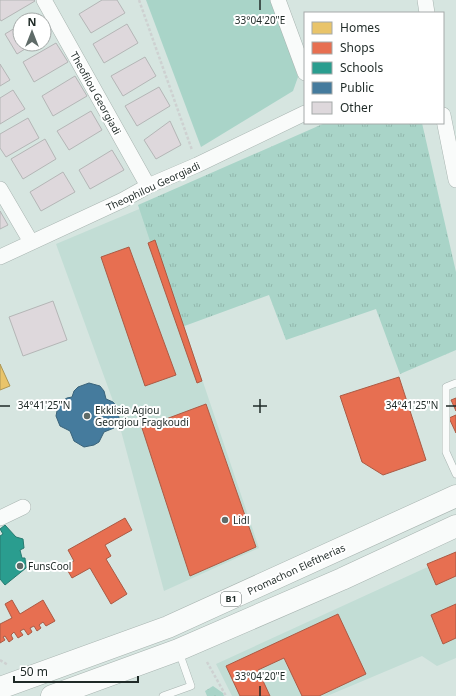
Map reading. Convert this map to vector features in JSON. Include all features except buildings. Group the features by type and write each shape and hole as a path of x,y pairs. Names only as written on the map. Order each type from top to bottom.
{"main road":[{"name":"Promachon Eleftherias","path":"0,688 168,627 456,496"},
{"path":"52,696 178,650 342,579 456,526"}],"street":[{"name":"Theofilou Georgiadi","path":"44,0 148,186"},
{"path":"278,0 304,71"},
{"path":"425,0 427,12"},
{"name":"Theophilou Georgiadi","path":"0,257 304,113"},
{"path":"444,120 456,180"},
{"path":"0,189 31,242"},
{"path":"0,518 23,507"}],"lane":[{"path":"456,383 446,387 446,452 456,474"},
{"path":"163,696 191,686 178,650"}],"path":[{"path":"139,0 197,165"},
{"path":"207,662 226,696"}],"shaded area":[{"path":"144,207 259,548 164,591 113,401 56,244"},
{"path":"456,554 456,658 437,666 422,656 327,696 232,696 216,664"}],"green space":[{"path":"146,0 272,0 298,77 293,91 201,147"},
{"path":"323,124 422,124 456,272 456,350 400,374 376,309 286,340 269,295 179,328 138,205"},
{"path":"213,686 223,693 224,696 207,696 205,691"}],"place":[{"name":"Ekklisia Agiou Georgiou Fragkoudi","path":"87,416"},
{"name":"Lidl","path":"225,520"},
{"name":"FunsCool","path":"20,566"}]}
